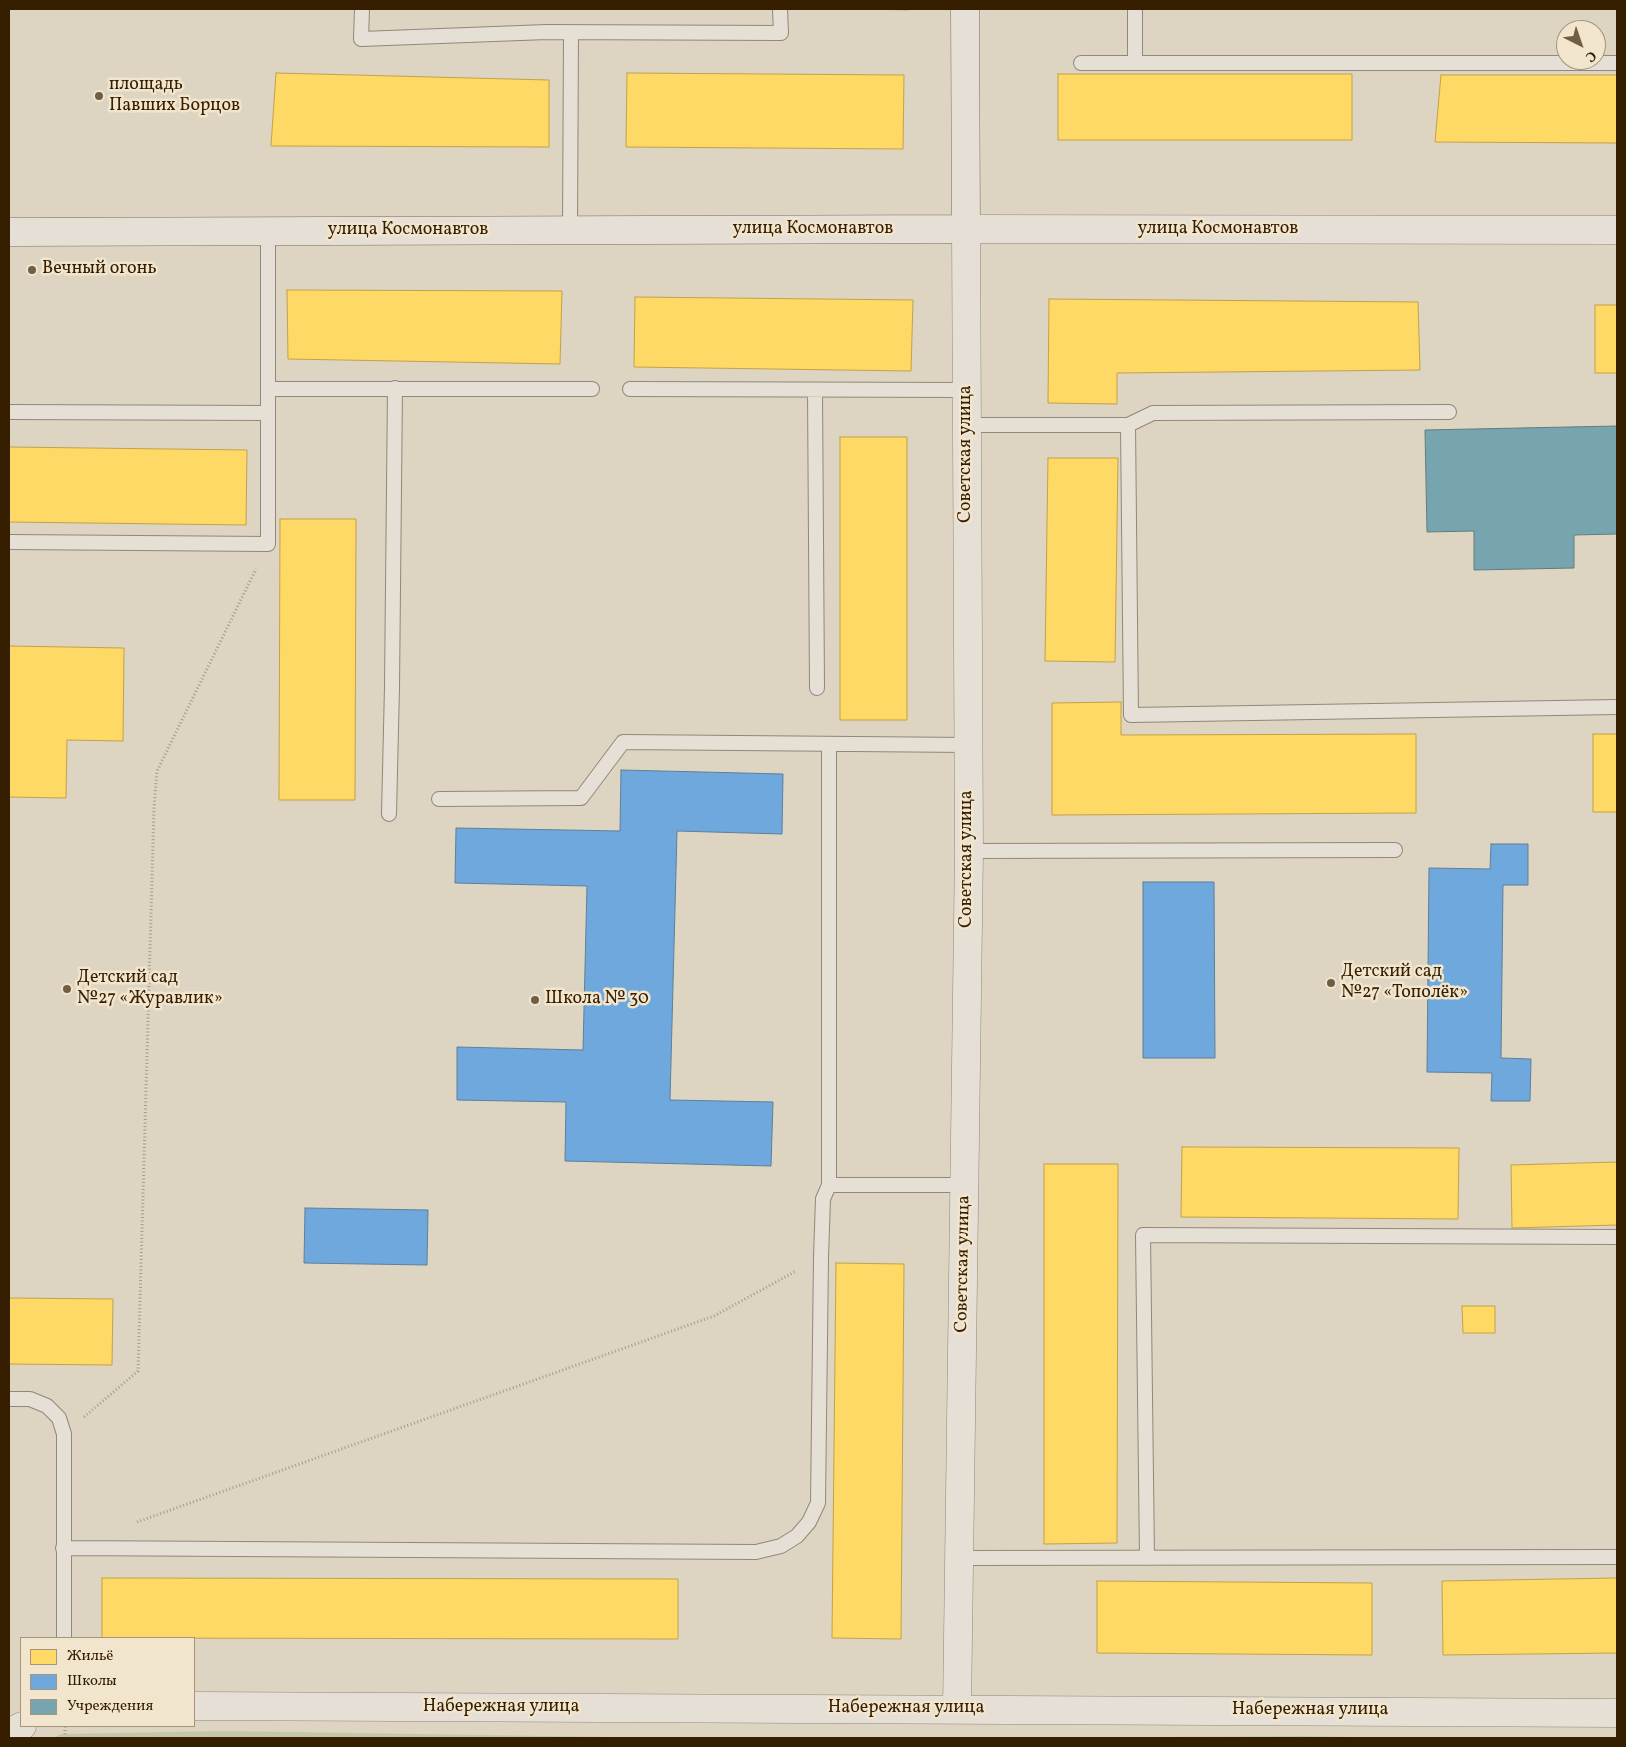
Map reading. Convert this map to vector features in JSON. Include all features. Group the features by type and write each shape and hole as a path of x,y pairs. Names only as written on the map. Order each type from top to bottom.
{"street":[{"name":"Советская улица","path":"957,1709 969,851 965,9"},
{"name":"улица Космонавтов","path":"9,232 966,229 1617,230"},
{"name":"Набережная улица","path":"195,1706 1617,1713"},
{"path":"9,1733 20,1727"}],"lane":[{"path":"362,9 361,39 571,33 781,33 780,9"},
{"path":"1135,9 1135,62"},
{"path":"570,230 571,33"},
{"path":"1081,63 1617,63"},
{"path":"9,542 268,544 268,232"},
{"path":"389,814 392,688 394,388"},
{"path":"268,389 592,388"},
{"path":"630,389 966,390"},
{"path":"815,391 817,688"},
{"path":"9,412 268,414"},
{"path":"966,425 1128,426 1153,414 1449,412"},
{"path":"1128,426 1131,715 1617,707"},
{"path":"440,799 581,798 623,742 969,745"},
{"path":"63,1548 756,1552 780,1546 797,1536 809,1522 818,1503 823,1199 829,1185 829,744"},
{"path":"969,851 1395,850"},
{"path":"829,1185 965,1185"},
{"path":"1147,1558 1143,1235 1617,1237"},
{"path":"9,1399 30,1399 47,1406 59,1418 64,1434 64,1637"},
{"path":"960,1558 1617,1557"}],"path":[{"path":"64,1434 138,1371 157,770 268,544"},
{"path":"128,1525 714,1316 821,1258"}],"green space":[{"path":"224,1731 677,1738 54,1738 61,1734"},
{"path":"1304,1736 1399,1738 996,1738"}],"building: Жильё":[{"path":"870,9 908,9 908,10"},
{"path":"276,73 549,80 549,147 271,146"},
{"path":"627,73 904,75 903,149 626,147"},
{"path":"1058,74 1352,74 1352,140 1058,140"},
{"path":"1441,75 1617,75 1617,143 1435,142"},
{"path":"287,290 562,291 560,364 288,359"},
{"path":"635,297 913,300 911,371 634,367"},
{"path":"1049,299 1418,302 1420,370 1117,373 1117,404 1048,403"},
{"path":"1595,305 1617,305 1617,373 1595,373"},
{"path":"840,437 907,437 907,720 840,720"},
{"path":"9,447 247,450 246,525 9,522"},
{"path":"1048,458 1118,458 1115,662 1045,661"},
{"path":"280,519 356,519 355,800 279,800"},
{"path":"9,646 124,648 123,741 67,740 66,798 9,797"},
{"path":"1121,702 1121,735 1416,734 1416,813 1052,815 1052,703"},
{"path":"1593,734 1617,734 1617,812 1593,812"},
{"path":"1182,1147 1459,1148 1458,1219 1181,1217"},
{"path":"1617,1162 1617,1225 1512,1228 1511,1165"},
{"path":"1044,1164 1118,1164 1117,1543 1044,1544"},
{"path":"836,1263 904,1264 901,1639 832,1638"},
{"path":"9,1298 113,1299 112,1365 9,1364"},
{"path":"1462,1306 1495,1306 1495,1333 1463,1333"},
{"path":"102,1578 678,1579 678,1639 102,1637"},
{"path":"1617,1578 1617,1653 1443,1655 1442,1581"},
{"path":"1097,1581 1372,1583 1372,1655 1097,1653"}],"building: Школы":[{"path":"621,770 783,774 782,834 677,831 670,1100 773,1102 771,1166 565,1161 566,1102 457,1100 457,1047 583,1050 587,886 455,883 456,828 620,831"},
{"path":"1491,844 1528,844 1528,885 1503,885 1501,1058 1531,1059 1530,1101 1491,1101 1492,1073 1427,1072 1429,868 1490,869"},
{"path":"1143,882 1214,882 1215,1058 1143,1058"},
{"path":"305,1208 428,1210 427,1265 304,1263"}],"building: Учреждения":[{"path":"1617,426 1617,534 1574,535 1574,568 1474,570 1474,531 1427,532 1425,430"}],"place":[{"name":"площадь Павших Борцов","path":"99,96"},
{"name":"Вечный огонь","path":"32,270"},
{"name":"Детский сад №27 «Тополёк»","path":"1331,983"},
{"name":"Детский сад №27 «Журавлик»","path":"67,989"},
{"name":"Школа № 30","path":"535,1000"}]}
